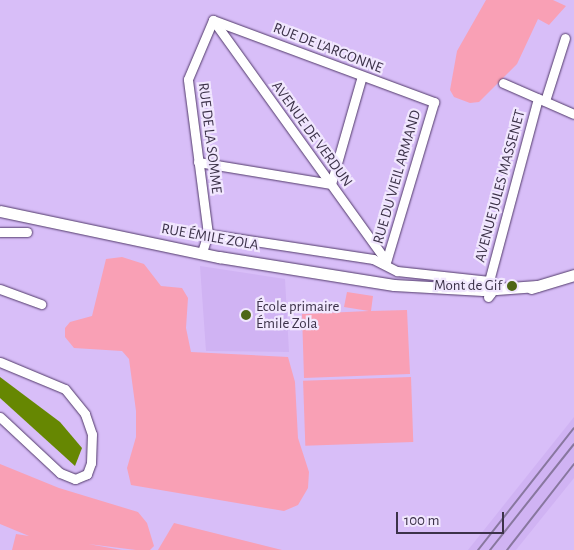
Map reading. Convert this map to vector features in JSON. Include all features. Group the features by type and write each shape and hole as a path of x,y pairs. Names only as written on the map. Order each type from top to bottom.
{"main road":[{"name":"RUE ÉMILE ZOLA","path":"0,211 44,223 202,252 416,287 489,289 510,295 571,277"}],"street":[{"name":"RUE DE L'ARGONNE","path":"212,20 434,102"},
{"name":"RUE DE LA SOMME","path":"208,234 188,78 212,20"},
{"name":"AVENUE DE VERDUN","path":"212,20 386,261"},
{"name":"AVENUE JULES MASSENET","path":"489,289 542,100 565,38"},
{"path":"198,162 331,184 362,76"},
{"path":"503,83 574,114"},
{"name":"RUE DU VIEIL ARMAND","path":"386,261 434,102"},
{"path":"0,232 27,232"},
{"path":"202,252 208,234 386,261 397,271 489,289"},
{"path":"0,289 41,304"},
{"path":"0,362 65,390 85,414 92,434 91,463 87,474 75,478 60,473 0,417"}],"shaded area":[{"path":"486,0 553,0 566,6 549,25 538,19 517,64 479,102 470,103 454,97 450,90 457,51"},
{"path":"122,257 144,264 161,286 182,288 188,298 186,328 191,352 288,357 295,382 298,438 309,472 308,488 298,505 284,511 131,485 127,468 136,437 136,411 129,359 122,351 74,348 65,337 65,328 70,322 92,316 106,259"},
{"name":"École primaire Émile Zola","path":"200,266 285,279 289,352 206,351"},
{"path":"347,292 373,296 371,311 407,310 410,374 304,378 302,314 369,311 344,307"},
{"path":"0,377 60,422 82,448 75,466 0,398"},
{"path":"411,377 413,442 305,446 303,381"},
{"path":"574,417 574,478 516,550 468,550"},
{"path":"0,464 59,488 138,512 147,523 154,546 150,550 88,544 122,550 12,550 16,534 29,536 0,524"},
{"path":"174,523 282,550 158,550"}],"railway":[{"path":"478,550 574,428"},
{"path":"490,550 574,444"},
{"path":"507,550 574,464"}],"place":[{"name":"Mont de Gif","path":"512,286"},
{"name":"École primaire Émile Zola","path":"246,315"}]}
